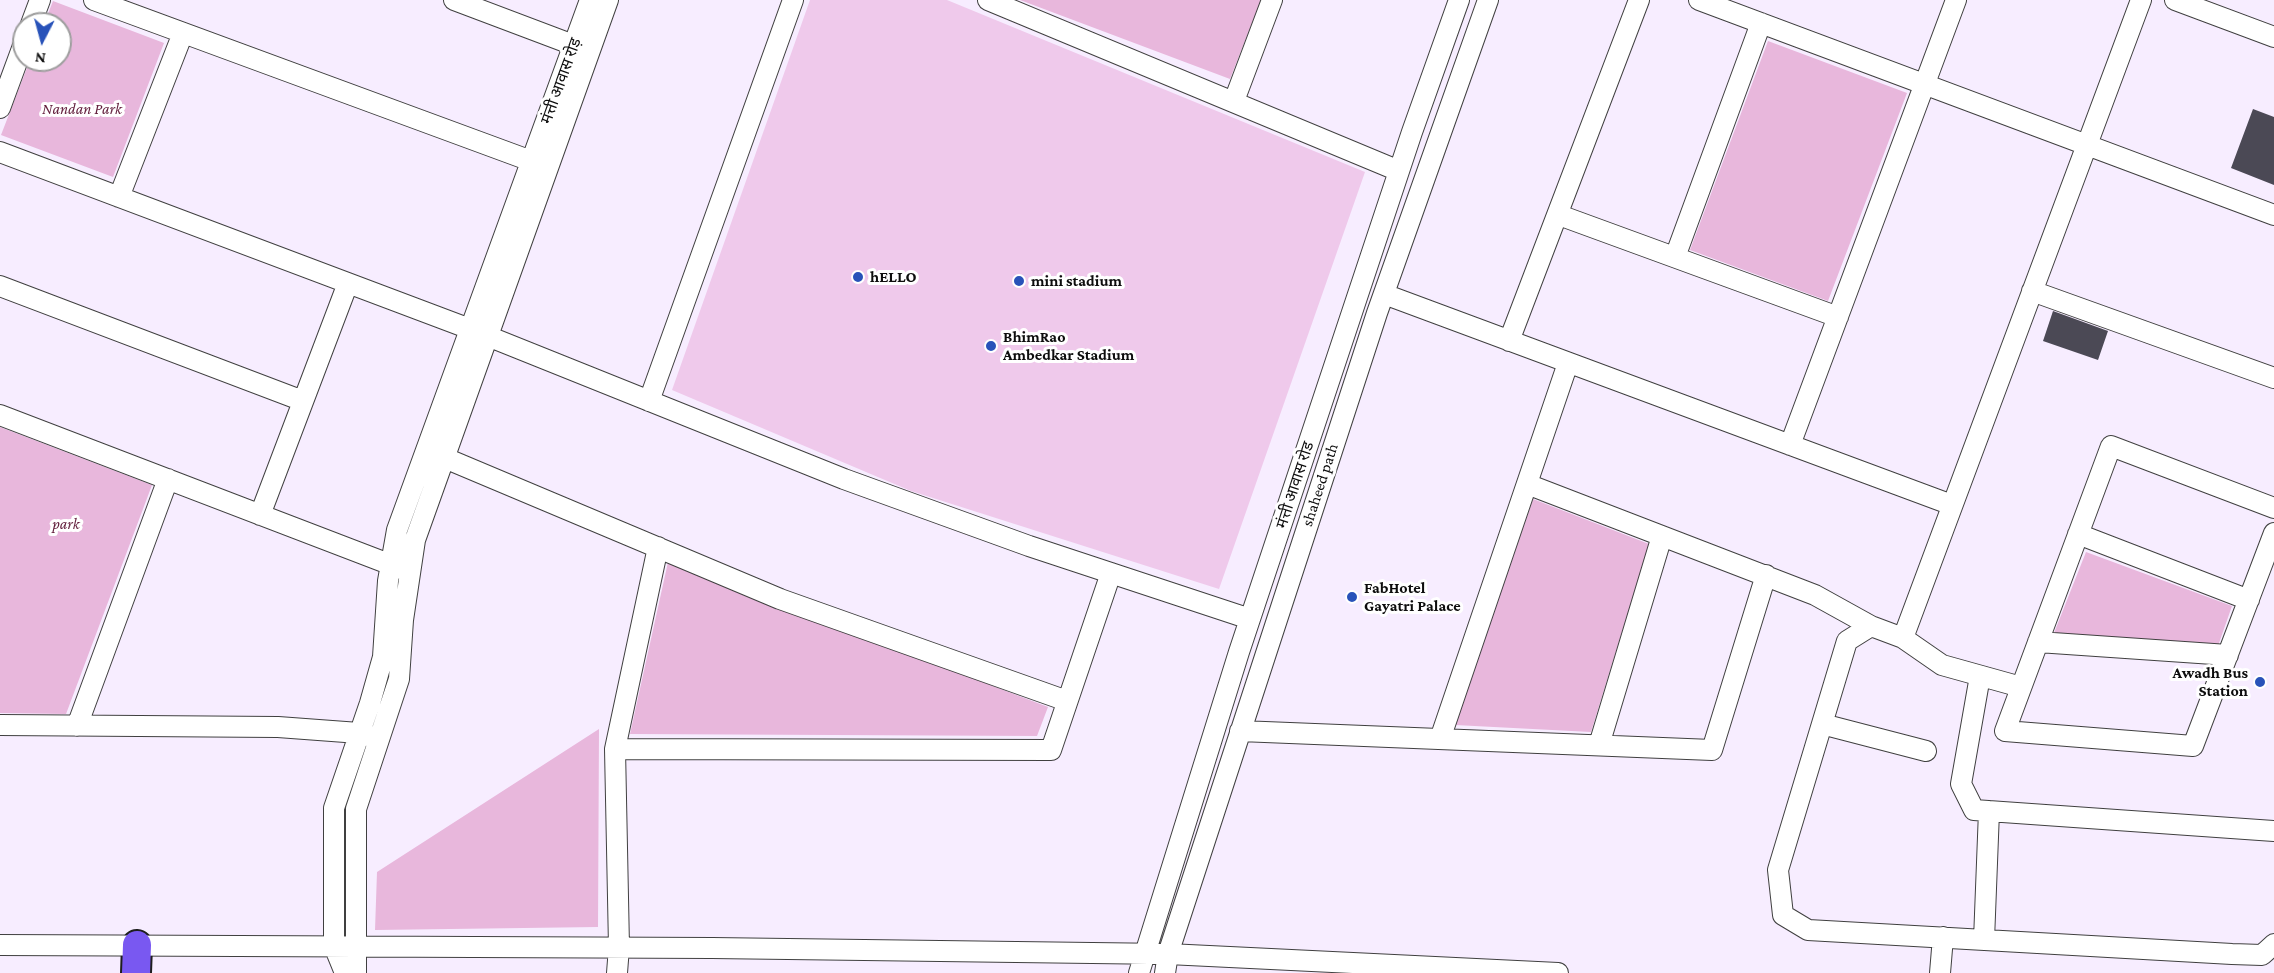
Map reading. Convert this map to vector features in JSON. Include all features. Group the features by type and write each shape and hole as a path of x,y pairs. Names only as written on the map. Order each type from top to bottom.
{"street":[{"path":"94,0 539,164"},
{"path":"454,0 582,48 608,0"},
{"name":"मंत्ती आवास रोड़","path":"435,454 582,48 590,0"},
{"path":"649,401 793,0"},
{"path":"988,0 1399,171"},
{"path":"1234,101 1272,0"},
{"name":"मंत्ती आवास रोड","path":"1138,973 1250,619 1399,171 1459,0"},
{"name":"shaheed path","path":"1167,963 1316,497 1384,294 1488,0"},
{"path":"1509,341 1559,215 1639,0"},
{"path":"1699,0 2274,215"},
{"path":"1790,445 1956,0"},
{"path":"1903,638 2141,0"},
{"path":"2175,0 2274,37"},
{"path":"1675,257 1761,23"},
{"path":"119,197 183,33"},
{"path":"0,108 13,72"},
{"path":"0,152 479,333 844,479 1029,546 1250,619"},
{"path":"1559,215 1838,317"},
{"path":"260,515 348,284"},
{"path":"0,286 303,401"},
{"path":"2032,291 2274,378"},
{"path":"1384,294 1952,505"},
{"path":"1440,739 1568,363"},
{"path":"0,415 410,572"},
{"path":"2274,508 2111,446 2005,731 2193,746 2274,533"},
{"path":"435,454 780,599 1067,701"},
{"path":"345,973 334,946 334,808 383,657 391,565 397,530 435,454"},
{"path":"356,973 358,946 356,808 399,679 403,620 415,540 435,454"},
{"path":"77,726 168,479"},
{"path":"1527,484 1815,595 1871,626 1903,638 1942,665 2021,687"},
{"path":"1293,490 1316,497"},
{"path":"2078,534 2249,600"},
{"path":"1599,745 1662,536"},
{"path":"617,973 619,947 615,748 658,547"},
{"path":"615,748 1051,750 1111,573"},
{"path":"1240,730 1712,750 1766,575"},
{"path":"1871,626 1847,641 1778,870 1783,915 1808,930 2262,955 2274,944"},
{"path":"2038,642 2228,655"},
{"path":"1980,676 1961,784 1974,810 2274,831"},
{"path":"1822,724 1926,751"},
{"path":"0,725 278,727 360,733 380,739"},
{"path":"1984,940 1989,811"},
{"path":"1940,973 1942,937"},
{"path":"0,945 137,959 334,946 619,947 1144,954 1167,963 1558,973"}],"green space":[{"path":"1020,0 1261,0 1230,79"},
{"name":"Nandan Park","path":"53,1 164,43 113,177 1,135 25,72 72,72 72,12 49,12"},
{"path":"1768,41 1907,93 1828,301 1690,250"},
{"name":"park","path":"0,427 152,485 66,714 0,713"},
{"path":"1533,499 1649,544 1591,732 1455,725"},
{"path":"2086,552 2232,606 2218,646 2054,633"},
{"path":"668,562 1048,707 1037,736 630,734"},
{"path":"599,729 598,927 375,930 377,872"}],"shaded area":[{"name":"mini stadium","path":"810,0 947,0 1365,172 1219,589 911,491 672,390"}],"building":[{"path":"2253,109 2274,117 2274,185 2231,168"},
{"path":"2053,311 2108,331 2098,360 2043,341"}],"place":[{"name":"hELLO","path":"858,277"},
{"name":"mini stadium","path":"1019,281"},
{"name":"BhimRao Ambedkar Stadium","path":"991,346"},
{"name":"FabHotel Gayatri Palace","path":"1352,597"},
{"name":"Awadh Bus Station","path":"2260,682"}]}
